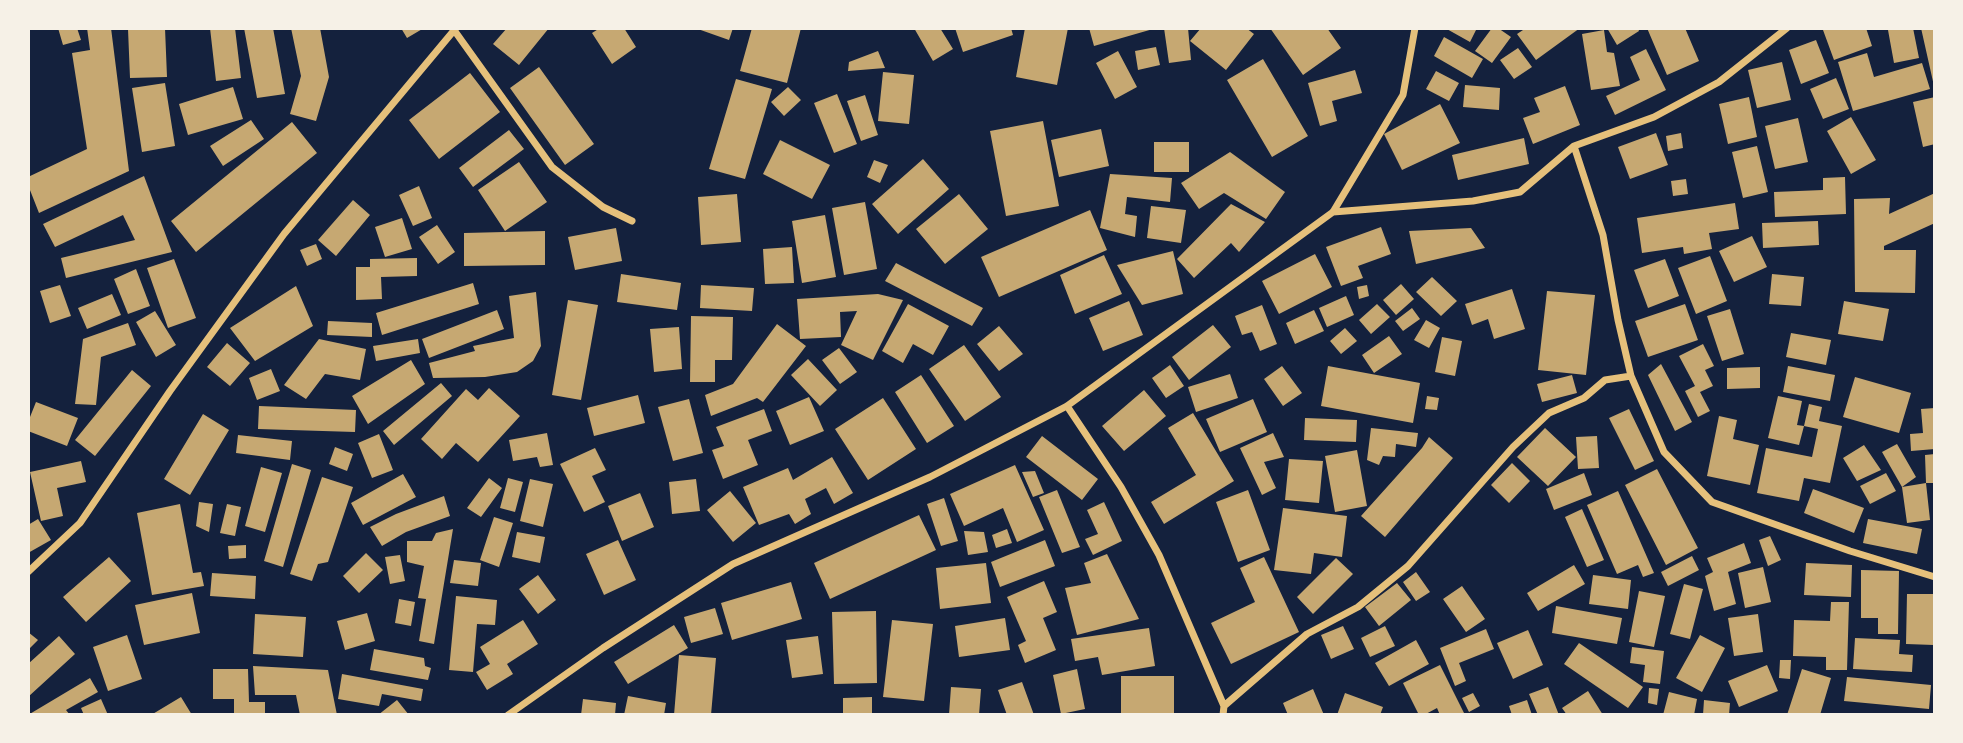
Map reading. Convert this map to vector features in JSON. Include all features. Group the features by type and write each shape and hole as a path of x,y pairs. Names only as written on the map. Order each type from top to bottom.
{"street":[{"path":"508,715 603,648 733,564 930,477 1067,407 1333,212 1403,95 1415,28"},
{"path":"1333,212 1473,201 1520,192 1574,146 1654,117 1719,82 1787,28"},
{"path":"28,572 80,523 170,391 284,234 455,29 552,167 603,207 632,221"},
{"path":"1574,146 1603,235 1631,376 1664,452 1712,502 1935,578"},
{"path":"1224,706 1307,634 1358,607 1408,566 1513,447 1549,413 1584,398 1605,380 1631,376"},
{"path":"1067,407 1121,487 1159,555 1224,706 1223,715"}],"building":[{"path":"58,28 77,28 81,40 63,45"},
{"path":"87,28 111,28 129,171 39,213 28,185 28,177 87,149 72,53 90,50"},
{"path":"165,28 167,77 130,78 128,29"},
{"path":"210,28 235,28 241,78 216,81"},
{"path":"244,28 273,28 285,94 257,98"},
{"path":"291,28 320,28 329,77 316,121 290,114 301,76"},
{"path":"401,28 424,28 407,38"},
{"path":"507,28 549,28 519,65 493,44"},
{"path":"600,28 624,28 636,47 612,64 592,33"},
{"path":"695,28 733,28 729,40"},
{"path":"752,28 801,28 787,83 740,71"},
{"path":"914,28 940,28 953,49 933,61"},
{"path":"955,28 1011,28 1013,35 963,52"},
{"path":"1025,28 1068,28 1057,85 1016,77"},
{"path":"1089,28 1153,28 1153,29 1094,46"},
{"path":"1164,28 1188,28 1191,60 1169,63"},
{"path":"1201,28 1246,28 1254,34 1226,70 1190,41"},
{"path":"1270,28 1327,28 1341,48 1303,75"},
{"path":"1445,28 1477,28 1470,42"},
{"path":"1492,28 1498,28 1511,37 1492,63 1475,51"},
{"path":"1526,28 1580,28 1536,60 1517,34"},
{"path":"1607,28 1638,28 1639,31 1617,45"},
{"path":"1647,28 1685,28 1699,61 1667,75"},
{"path":"1866,28 1872,46 1834,60 1823,30"},
{"path":"1913,28 1919,58 1894,63 1888,30"},
{"path":"1921,28 1935,28 1935,86 1934,86"},
{"path":"1604,30 1607,52 1614,53 1620,86 1591,90 1582,34"},
{"path":"1444,37 1483,59 1472,78 1434,56"},
{"path":"1816,40 1829,73 1801,84 1789,50"},
{"path":"1156,47 1160,65 1138,70 1135,51"},
{"path":"1518,48 1532,67 1514,79 1500,60"},
{"path":"1646,49 1666,90 1615,115 1606,96 1640,80 1630,57"},
{"path":"878,51 885,68 848,71 849,62"},
{"path":"1118,51 1137,87 1115,99 1096,63"},
{"path":"1867,53 1874,77 1922,63 1930,89 1853,111 1838,62"},
{"path":"1263,59 1308,136 1272,157 1227,80"},
{"path":"1782,62 1791,100 1757,108 1748,70"},
{"path":"539,67 594,144 565,165 510,88"},
{"path":"1355,70 1362,93 1332,101 1337,121 1320,126 1308,83"},
{"path":"1436,71 1459,83 1449,101 1426,89"},
{"path":"883,72 914,75 909,124 878,121"},
{"path":"470,73 500,112 439,159 409,120"},
{"path":"1836,78 1849,109 1823,119 1810,89"},
{"path":"736,79 772,89 745,179 709,169"},
{"path":"165,83 175,146 142,152 132,88"},
{"path":"1465,85 1500,88 1499,110 1463,107"},
{"path":"1565,86 1580,125 1533,144 1523,118 1540,112 1534,98"},
{"path":"233,87 243,119 188,135 179,104"},
{"path":"788,87 801,100 784,116 771,102"},
{"path":"837,94 857,144 834,153 814,103"},
{"path":"865,95 878,135 861,141 847,101"},
{"path":"1749,97 1757,137 1728,144 1719,104"},
{"path":"1935,97 1935,144 1923,147 1913,102"},
{"path":"1440,104 1460,143 1402,170 1384,134"},
{"path":"1851,117 1876,160 1851,174 1827,131"},
{"path":"1798,118 1808,162 1775,169 1765,126"},
{"path":"251,120 264,139 223,166 210,146"},
{"path":"1043,121 1059,206 1006,216 990,131"},
{"path":"292,122 317,153 196,252 171,221"},
{"path":"1101,129 1109,166 1059,177 1051,140"},
{"path":"509,130 524,149 473,187 459,168"},
{"path":"1656,133 1668,165 1630,179 1618,147"},
{"path":"1681,133 1683,148 1668,151 1666,136"},
{"path":"1524,138 1529,164 1458,180 1452,155"},
{"path":"780,140 830,165 812,199 763,174"},
{"path":"1154,142 1189,142 1189,172 1154,172"},
{"path":"1757,146 1768,192 1743,198 1732,152"},
{"path":"1230,152 1285,192 1266,219 1224,193 1199,209 1181,183"},
{"path":"923,159 949,189 898,234 872,204"},
{"path":"874,160 888,165 880,183 867,177"},
{"path":"519,162 547,202 505,231 478,190"},
{"path":"1110,174 1172,178 1170,202 1127,197 1125,214 1137,216 1135,237 1100,228"},
{"path":"144,176 172,252 66,278 61,258 135,240 123,215 55,247 43,224"},
{"path":"1845,177 1846,214 1775,217 1774,192 1823,190 1823,178"},
{"path":"1686,179 1688,194 1673,196 1671,181"},
{"path":"419,186 432,218 413,226 399,195"},
{"path":"1935,193 1935,223 1884,246 1884,250 1916,250 1915,293 1855,292 1854,199 1890,198 1889,214"},
{"path":"737,194 741,242 701,245 698,197"},
{"path":"959,194 988,229 945,264 916,229"},
{"path":"353,200 370,215 336,256 318,240"},
{"path":"865,202 877,269 844,275 832,208"},
{"path":"1735,203 1739,229 1709,233 1712,249 1684,254 1683,247 1642,253 1637,218"},
{"path":"1231,204 1265,222 1239,252 1231,243 1194,278 1177,259"},
{"path":"1151,206 1186,210 1181,243 1147,238"},
{"path":"1090,210 1107,250 999,297 981,257"},
{"path":"825,215 836,277 802,283 792,221"},
{"path":"402,218 412,249 385,257 375,227"},
{"path":"1818,221 1819,245 1763,248 1762,223"},
{"path":"437,225 455,252 438,264 419,237"},
{"path":"1381,227 1391,254 1358,266 1363,278 1341,286 1326,247"},
{"path":"616,228 622,261 575,270 568,237"},
{"path":"1471,228 1485,248 1416,264 1409,231"},
{"path":"545,231 545,265 464,266 464,233"},
{"path":"1752,236 1767,267 1734,282 1719,251"},
{"path":"316,244 322,259 307,266 300,250"},
{"path":"792,247 794,283 765,284 763,249"},
{"path":"1173,251 1183,294 1142,305 1117,265"},
{"path":"1315,254 1332,287 1279,314 1262,281"},
{"path":"1104,255 1122,294 1075,314 1060,275"},
{"path":"1710,256 1727,301 1696,314 1678,268"},
{"path":"417,258 417,276 381,277 382,299 356,300 356,267 370,267 370,259"},
{"path":"174,259 196,318 168,328 147,268"},
{"path":"1665,259 1679,296 1648,308 1634,270"},
{"path":"896,263 983,308 972,326 885,281"},
{"path":"136,269 150,306 128,314 114,279"},
{"path":"621,274 681,283 677,310 617,302"},
{"path":"1772,274 1804,277 1801,306 1769,304"},
{"path":"1432,277 1457,301 1441,316 1416,292"},
{"path":"473,283 479,304 382,335 376,313"},
{"path":"1401,284 1414,299 1396,315 1383,300"},
{"path":"60,285 71,316 50,323 40,291"},
{"path":"701,285 754,288 752,311 700,308"},
{"path":"1367,285 1369,296 1359,299 1357,287"},
{"path":"296,286 313,326 255,361 230,328"},
{"path":"1512,289 1525,329 1494,339 1488,319 1472,325 1465,304"},
{"path":"1547,291 1595,295 1586,375 1538,370"},
{"path":"536,292 541,346 533,361 517,372 485,377 433,378 429,363 475,351 473,346 514,338 509,296"},
{"path":"112,294 121,315 87,329 78,308"},
{"path":"878,294 903,300 873,360 841,345 857,311 840,312 841,337 800,339 797,299"},
{"path":"1346,296 1354,315 1327,327 1319,308"},
{"path":"568,300 598,305 581,400 552,395"},
{"path":"1129,301 1143,335 1103,351 1089,318"},
{"path":"1844,301 1889,309 1883,341 1838,334"},
{"path":"908,304 949,326 933,355 913,344 903,363 882,351"},
{"path":"1377,304 1390,317 1371,334 1359,320"},
{"path":"1685,304 1698,340 1648,357 1635,321"},
{"path":"1262,305 1277,344 1260,351 1252,332 1242,335 1235,316"},
{"path":"1412,308 1420,319 1403,331 1395,321"},
{"path":"1730,309 1744,354 1722,361 1707,316"},
{"path":"497,310 504,329 429,358 422,339"},
{"path":"1314,310 1324,331 1295,344 1286,323"},
{"path":"155,311 176,345 156,357 136,322"},
{"path":"691,316 733,317 732,360 715,360 715,382 690,382"},
{"path":"1426,320 1440,328 1429,348 1414,340"},
{"path":"328,321 372,323 372,337 327,335"},
{"path":"128,323 136,345 101,357 96,405 75,404 83,339"},
{"path":"777,324 806,346 763,402 757,398 711,416 705,395 733,384"},
{"path":"1213,325 1231,347 1189,380 1172,357"},
{"path":"999,326 1023,354 999,371 977,344"},
{"path":"679,327 682,369 654,372 650,329"},
{"path":"1345,328 1357,341 1341,354 1330,341"},
{"path":"1791,333 1831,340 1826,365 1786,357"},
{"path":"1389,336 1402,354 1374,373 1362,355"},
{"path":"1442,337 1462,341 1455,376 1435,372"},
{"path":"319,339 366,349 360,380 325,374 306,399 284,385"},
{"path":"418,339 420,353 376,361 373,346"},
{"path":"227,343 250,363 230,386 207,367"},
{"path":"1703,344 1714,366 1705,370 1713,386 1700,392 1710,411 1698,417 1685,391 1695,386 1679,356"},
{"path":"964,345 1001,397 965,421 929,369"},
{"path":"839,348 857,372 840,384 822,360"},
{"path":"808,359 837,390 820,406 791,375"},
{"path":"411,360 425,384 368,424 352,396"},
{"path":"1661,364 1692,422 1675,431 1648,375"},
{"path":"1170,365 1184,386 1166,398 1152,378"},
{"path":"1282,366 1302,393 1283,406 1264,379"},
{"path":"1328,366 1420,383 1413,423 1321,406"},
{"path":"1788,366 1835,375 1830,401 1783,392"},
{"path":"1760,367 1760,388 1727,389 1727,368"},
{"path":"271,369 280,391 257,400 249,378"},
{"path":"132,370 151,386 95,456 75,440"},
{"path":"1230,374 1238,398 1196,412 1188,387"},
{"path":"921,375 954,426 927,443 895,392"},
{"path":"1572,375 1577,393 1542,402 1537,384"},
{"path":"1855,377 1911,393 1899,433 1843,417"},
{"path":"441,383 452,396 394,445 383,431"},
{"path":"489,388 520,416 478,462 456,443 442,459 421,439 466,389 478,400"},
{"path":"1144,390 1166,416 1124,451 1102,426"},
{"path":"638,395 645,423 594,436 587,408"},
{"path":"1427,396 1439,398 1437,410 1425,409"},
{"path":"1778,396 1802,401 1797,425 1804,426 1799,445 1768,438"},
{"path":"809,397 824,431 790,445 776,411"},
{"path":"883,398 916,449 868,480 835,429"},
{"path":"689,399 703,453 673,461 658,407"},
{"path":"1253,399 1267,432 1220,452 1206,419"},
{"path":"36,402 78,418 67,446 28,431 28,422"},
{"path":"1809,404 1822,407 1819,421 1842,426 1830,483 1804,478 1799,501 1757,493 1766,448 1812,457 1818,429 1804,426"},
{"path":"259,406 356,410 355,432 258,429"},
{"path":"1935,408 1935,449 1911,451 1910,434 1923,433 1921,409"},
{"path":"764,409 772,431 748,440 758,465 723,479 712,450 724,446 716,427"},
{"path":"1629,409 1654,461 1635,470 1609,418"},
{"path":"1193,413 1234,481 1164,524 1151,502 1196,475 1168,428"},
{"path":"203,414 229,430 190,495 164,479"},
{"path":"1719,416 1737,420 1733,439 1759,445 1750,485 1707,476"},
{"path":"1305,418 1357,420 1356,442 1304,440"},
{"path":"1371,428 1418,433 1416,447 1396,444 1395,457 1383,456 1379,465 1367,460"},
{"path":"1545,428 1576,457 1548,486 1517,457"},
{"path":"547,433 553,465 540,467 537,457 513,461 509,440"},
{"path":"1273,433 1284,457 1264,462 1276,488 1262,495 1240,448"},
{"path":"379,434 393,470 372,478 358,443"},
{"path":"238,435 292,441 290,460 236,453"},
{"path":"1042,436 1098,479 1082,500 1026,457"},
{"path":"1597,436 1599,468 1578,469 1576,437"},
{"path":"1429,437 1453,458 1385,537 1361,516"},
{"path":"1897,444 1916,477 1902,487 1882,452"},
{"path":"1864,445 1881,470 1857,481 1843,458"},
{"path":"335,447 353,454 347,471 329,464"},
{"path":"595,448 606,470 592,476 605,502 584,512 560,464"},
{"path":"1357,450 1367,506 1335,512 1325,456"},
{"path":"1935,454 1935,483 1926,483 1925,455"},
{"path":"832,457 853,493 834,504 826,488 805,499 811,514 795,524 789,514 759,525 743,487 788,468 793,480"},
{"path":"1289,459 1323,461 1319,503 1285,500"},
{"path":"81,461 86,482 57,488 63,516 41,521 30,472"},
{"path":"1512,463 1530,481 1509,503 1491,485"},
{"path":"292,464 311,470 283,567 264,561"},
{"path":"1015,465 1044,530 1017,542 1003,508 964,526 950,494"},
{"path":"261,467 282,473 265,532 245,526"},
{"path":"1657,469 1698,548 1666,565 1625,485"},
{"path":"1035,471 1044,493 1033,497 1022,472"},
{"path":"1584,473 1592,495 1554,510 1546,489"},
{"path":"1886,473 1896,491 1870,504 1860,486"},
{"path":"403,474 416,497 363,525 351,503"},
{"path":"322,477 353,487 328,562 318,564 312,581 290,574"},
{"path":"489,478 502,488 481,517 467,508"},
{"path":"508,478 523,482 515,512 500,508"},
{"path":"530,479 553,484 543,527 520,521"},
{"path":"696,479 700,511 672,514 669,482"},
{"path":"1926,483 1930,520 1907,523 1902,487"},
{"path":"1813,489 1864,508 1854,533 1804,513"},
{"path":"1057,490 1080,547 1062,553 1039,497"},
{"path":"1248,490 1270,550 1238,562 1216,502"},
{"path":"730,491 756,523 733,542 707,510"},
{"path":"1618,491 1654,573 1643,577 1638,565 1617,574 1587,505"},
{"path":"640,493 654,527 622,541 608,506"},
{"path":"444,496 450,516 406,532 382,546 370,527 396,514"},
{"path":"944,498 958,541 941,546 927,504"},
{"path":"199,502 213,504 209,532 196,526"},
{"path":"1104,502 1122,541 1093,555 1085,539 1098,534 1087,510"},
{"path":"180,504 193,573 201,572 204,586 152,595 137,513"},
{"path":"227,504 241,507 235,536 220,533"},
{"path":"1283,508 1347,516 1342,557 1314,553 1311,574 1274,570"},
{"path":"1582,509 1604,560 1587,567 1565,517"},
{"path":"919,515 936,550 830,599 814,563"},
{"path":"494,517 513,523 499,567 480,560"},
{"path":"38,519 51,540 28,553 28,525"},
{"path":"1868,519 1922,529 1917,554 1863,543"},
{"path":"453,529 434,644 419,641 426,599 418,598 424,566 407,562 407,541 432,541 436,533"},
{"path":"1007,529 1012,543 996,548 992,535"},
{"path":"964,531 984,532 988,552 968,555"},
{"path":"517,532 545,537 540,563 512,557"},
{"path":"1770,536 1781,560 1768,566 1759,540"},
{"path":"618,540 636,580 604,595 586,554"},
{"path":"1045,540 1055,566 1000,587 991,562"},
{"path":"1744,543 1751,563 1728,572 1736,604 1714,611 1705,576 1713,572 1707,558"},
{"path":"246,545 246,558 229,559 228,546"},
{"path":"366,553 383,570 359,593 343,576"},
{"path":"1107,554 1139,619 1077,635 1065,588 1091,583 1084,563"},
{"path":"400,555 405,581 390,584 385,557"},
{"path":"1692,556 1699,570 1668,586 1661,572"},
{"path":"109,557 131,581 86,622 63,597"},
{"path":"1264,557 1299,632 1231,664 1211,623 1255,602 1240,568"},
{"path":"1336,558 1353,574 1313,614 1297,597"},
{"path":"454,560 481,563 478,586 450,583"},
{"path":"986,563 991,603 940,609 936,568"},
{"path":"1806,563 1852,565 1851,597 1804,595"},
{"path":"1574,565 1585,584 1538,611 1527,593"},
{"path":"1763,567 1771,602 1745,608 1738,573"},
{"path":"1861,570 1899,571 1898,634 1878,634 1878,618 1861,618"},
{"path":"1416,572 1430,592 1416,601 1403,582"},
{"path":"212,573 256,576 255,599 210,596"},
{"path":"538,575 556,600 538,614 519,589"},
{"path":"1593,575 1631,580 1628,609 1589,604"},
{"path":"1044,581 1057,612 1043,618 1056,650 1025,663 1018,645 1026,641 1007,597"},
{"path":"791,582 802,619 732,640 721,603"},
{"path":"1397,583 1411,600 1379,626 1365,607"},
{"path":"1684,584 1703,589 1690,639 1670,634"},
{"path":"1462,586 1485,619 1466,632 1443,599"},
{"path":"1639,591 1665,596 1654,647 1629,642"},
{"path":"192,593 200,633 144,645 135,605"},
{"path":"1907,594 1935,594 1934,645 1906,644"},
{"path":"456,596 497,600 495,625 477,624 473,672 449,670"},
{"path":"399,599 415,602 411,626 395,623"},
{"path":"1831,602 1849,602 1847,670 1826,670 1826,657 1793,656 1794,620 1830,621"},
{"path":"1556,606 1622,618 1617,644 1552,633"},
{"path":"715,608 723,634 691,643 684,617"},
{"path":"876,611 877,683 834,684 832,612"},
{"path":"367,613 375,641 345,650 337,621"},
{"path":"255,614 306,617 303,657 253,654"},
{"path":"1758,614 1763,652 1734,656 1728,618"},
{"path":"1005,618 1010,650 959,657 955,626"},
{"path":"523,620 538,644 507,664 513,674 487,690 476,672 490,664 480,647"},
{"path":"892,620 933,624 924,701 883,697"},
{"path":"674,625 688,648 628,684 614,662"},
{"path":"1343,626 1354,649 1331,659 1321,635"},
{"path":"1385,626 1395,646 1370,657 1361,638"},
{"path":"1149,628 1155,666 1102,675 1098,657 1075,661 1071,639"},
{"path":"1486,629 1494,649 1459,663 1466,681 1455,686 1440,648"},
{"path":"1528,630 1543,665 1513,679 1497,643"},
{"path":"28,632 38,640 28,650"},
{"path":"127,635 142,679 108,691 93,647"},
{"path":"1700,635 1725,648 1702,692 1676,678"},
{"path":"59,636 75,654 28,697 28,664"},
{"path":"818,636 823,674 792,678 786,640"},
{"path":"1855,638 1900,640 1899,654 1913,655 1912,672 1853,669"},
{"path":"1416,640 1429,664 1389,686 1375,663"},
{"path":"1579,643 1643,687 1628,708 1564,664"},
{"path":"1632,647 1664,651 1660,684 1643,682 1645,665 1630,663"},
{"path":"374,649 424,658 425,666 431,668 428,680 370,670"},
{"path":"679,655 716,658 711,715 674,715"},
{"path":"1780,660 1791,660 1790,679 1779,678"},
{"path":"1440,665 1464,713 1440,715 1437,708 1419,715 1403,683"},
{"path":"1767,665 1778,691 1739,707 1728,681"},
{"path":"253,666 328,670 337,715 300,715 296,695 255,695"},
{"path":"213,669 248,669 249,702 265,702 265,715 234,715 234,699 213,699"},
{"path":"1077,669 1085,709 1061,714 1053,675"},
{"path":"1802,669 1831,678 1820,715 1787,715"},
{"path":"342,674 423,689 421,701 382,694 379,706 338,699"},
{"path":"1121,676 1174,676 1174,715 1121,715"},
{"path":"1847,677 1931,685 1929,709 1844,701"},
{"path":"90,678 98,692 66,710 70,715 28,715"},
{"path":"1022,682 1034,715 1007,715 998,690"},
{"path":"951,687 981,689 979,715 949,715"},
{"path":"1548,687 1559,715 1538,715 1529,694"},
{"path":"1649,688 1659,689 1657,705 1648,703"},
{"path":"1313,689 1324,715 1288,715 1283,703"},
{"path":"1588,691 1603,715 1567,715 1562,708"},
{"path":"1669,692 1697,699 1694,715 1663,715"},
{"path":"1345,693 1383,707 1380,715 1337,715"},
{"path":"1473,693 1480,706 1469,712 1462,698"},
{"path":"628,696 666,703 664,715 624,715"},
{"path":"181,697 192,715 151,715"},
{"path":"872,697 872,715 843,715 843,698"},
{"path":"101,699 108,715 84,715 81,708"},
{"path":"583,699 616,703 615,715 581,715"},
{"path":"397,700 409,715 378,715"},
{"path":"1527,700 1532,715 1512,715 1509,706"},
{"path":"1704,700 1730,703 1729,715 1703,715"}]}
